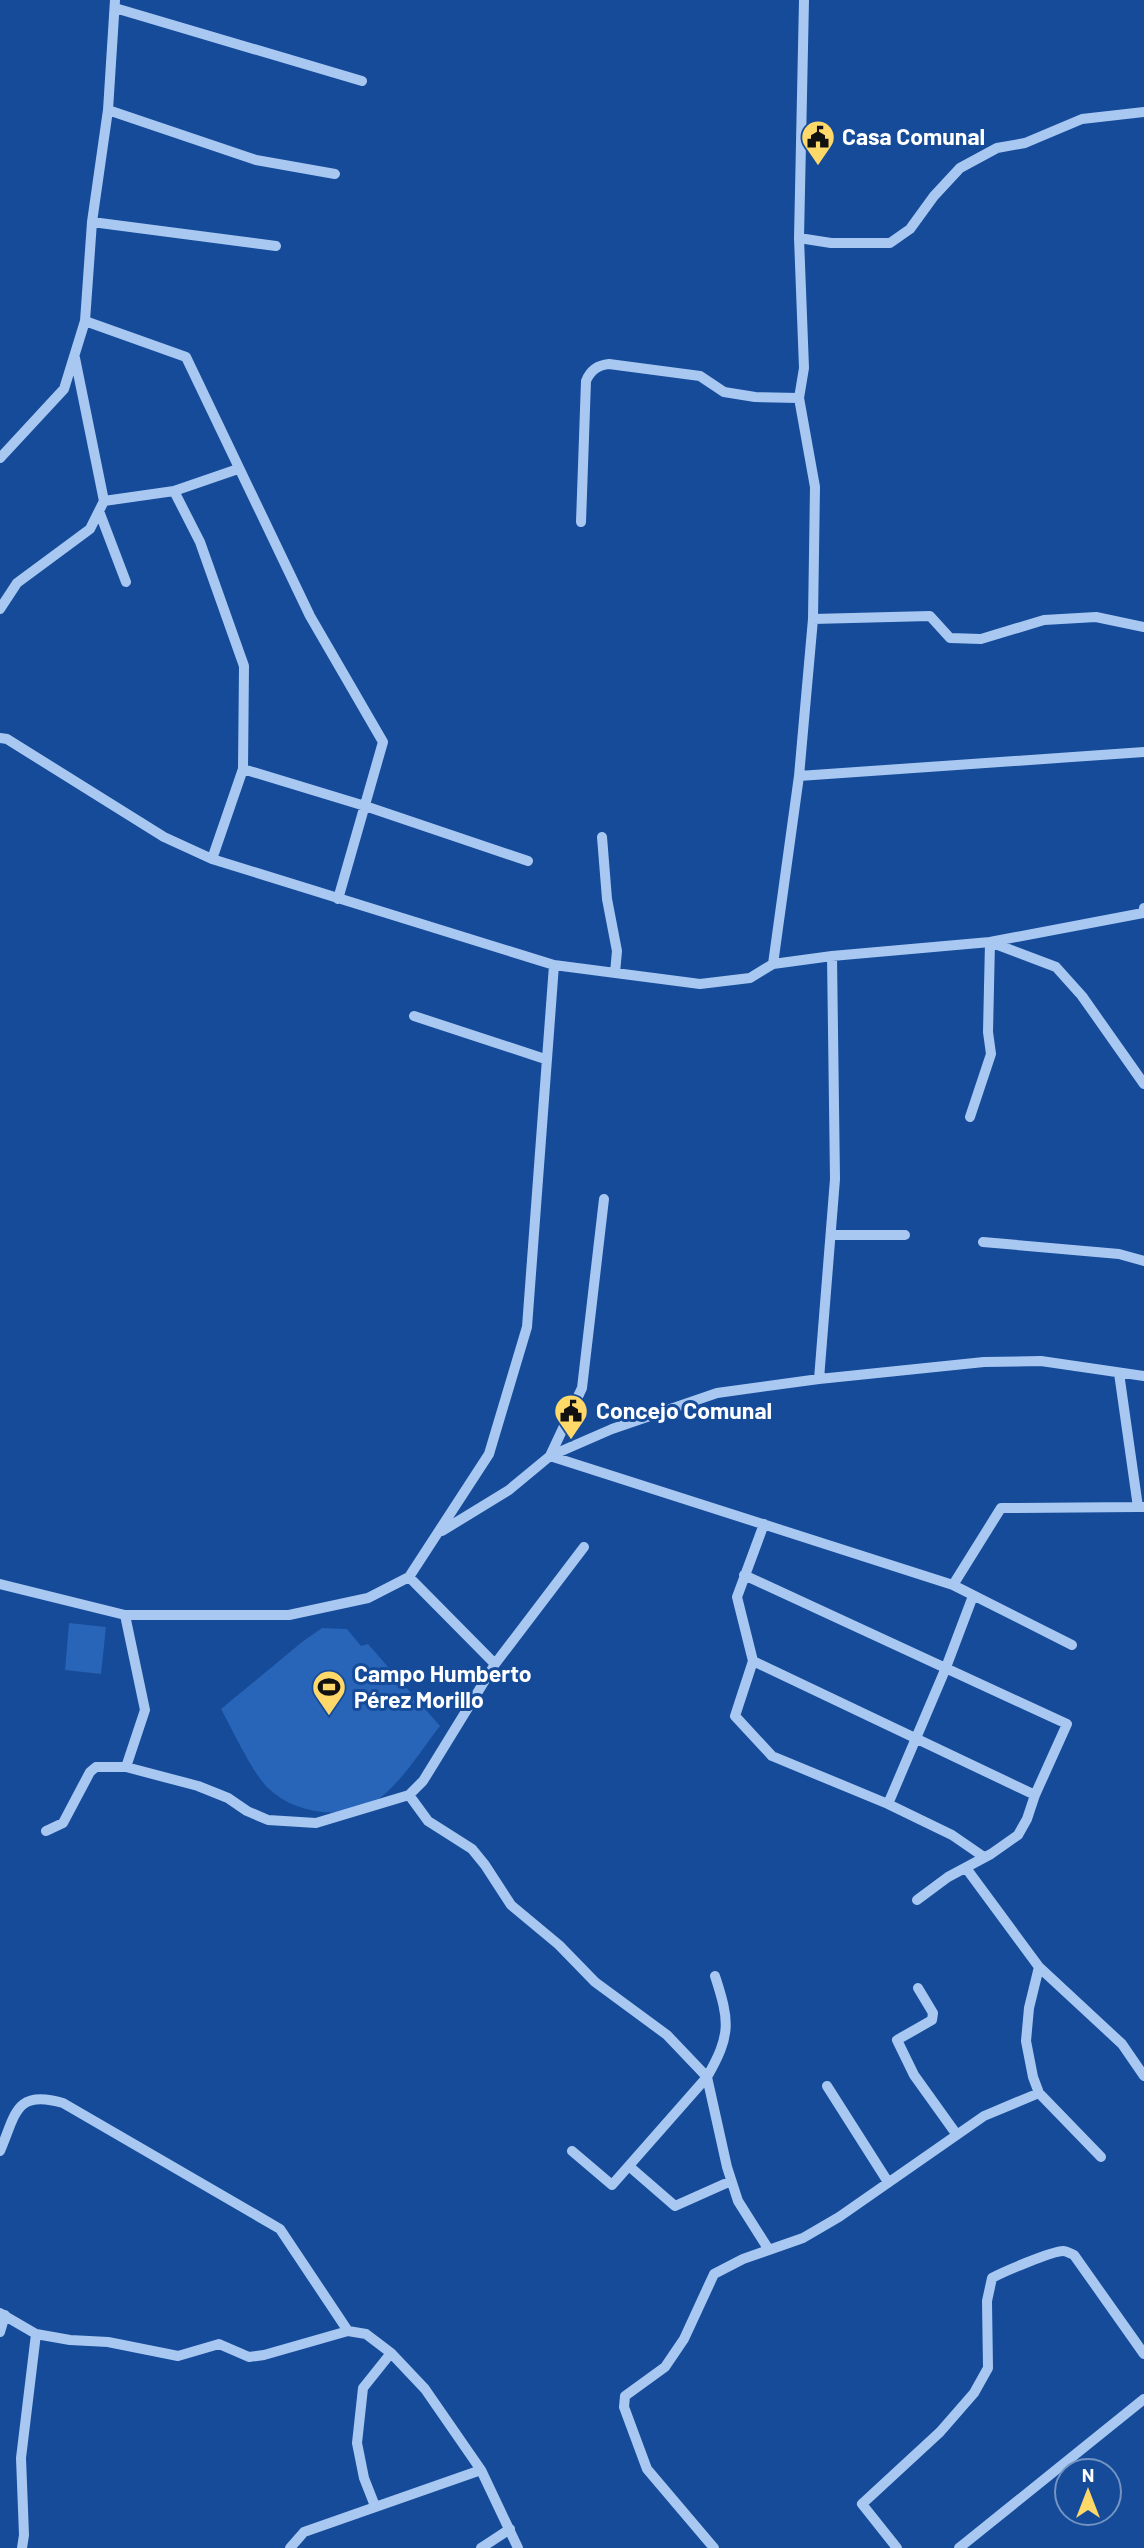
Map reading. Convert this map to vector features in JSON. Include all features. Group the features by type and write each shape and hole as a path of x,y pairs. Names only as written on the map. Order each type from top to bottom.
{"street":[{"path":"773,964 799,776 813,619 815,487 799,398 804,368 799,238 804,0"},
{"path":"0,458 64,389 85,321 92,222 108,110 115,4 362,81"},
{"path":"108,110 256,160 335,174"},
{"path":"799,238 831,243 890,243 910,229 934,196 960,168 997,148 1025,143 1082,119 1144,112"},
{"path":"92,222 276,246"},
{"path":"85,321 186,357 310,616 383,742 338,899"},
{"path":"74,356 101,506 126,582"},
{"path":"581,522 586,381 590,373 598,367 609,364 700,376 724,391 755,397 799,398"},
{"path":"101,506 174,491 239,468"},
{"path":"174,491 200,542 244,666 243,769 212,859"},
{"path":"0,609 17,583 90,529 101,506"},
{"path":"813,619 930,616 950,638 971,639 981,639 1044,620 1057,619 1096,617 1144,627"},
{"path":"0,738 7,739 164,837 212,859 554,965 700,984 750,978 773,964 990,942 1143,913 1144,908"},
{"path":"799,776 1144,752"},
{"path":"243,769 365,806 528,861"},
{"path":"602,837 607,899 617,951 615,973"},
{"path":"990,942 1056,967 1082,996 1144,1084"},
{"path":"970,1117 991,1054 988,1032 990,942"},
{"path":"819,1379 835,1179 832,956"},
{"path":"0,1584 125,1615 289,1615 368,1598 410,1577 489,1454 527,1327 554,965"},
{"path":"414,1016 545,1059"},
{"path":"550,1456 582,1388 604,1199"},
{"path":"831,1235 905,1235"},
{"path":"983,1242 1119,1254 1144,1261"},
{"path":"439,1532 509,1490 550,1456 612,1429 717,1394 819,1379 984,1362 1041,1362 1144,1376"},
{"path":"953,1585 1001,1508 1141,1507 1119,1373"},
{"path":"550,1456 953,1585 1072,1645"},
{"path":"764,1524 737,1597 753,1661 735,1716 772,1756 887,1804 952,1835 984,1857"},
{"path":"46,1830 63,1823 90,1772 96,1767 126,1767 198,1786 228,1798 247,1811 268,1820 316,1823 410,1795 423,1781 495,1664 584,1547"},
{"path":"744,1575 1067,1724 1018,1835 948,1877 917,1900"},
{"path":"410,1577 495,1664"},
{"path":"887,1804 945,1670 973,1596"},
{"path":"125,1615 145,1710 126,1767"},
{"path":"753,1661 1035,1794"},
{"path":"410,1795 428,1821 472,1849 512,1905 559,1945 595,1982 667,2035 707,2077 738,2201 769,2250"},
{"path":"965,1868 1039,1968 1122,2044 1144,2076"},
{"path":"1039,1968 1029,2008 1026,2041 1033,2077 1039,2093 1101,2157"},
{"path":"572,2151 612,2185 630,2168 707,2077 721,2053 728,2026 715,1976"},
{"path":"918,1988 933,2013 932,2020 897,2040 914,2075 957,2135"},
{"path":"827,2086 888,2182"},
{"path":"714,2548 648,2469 624,2407 625,2396 665,2367 684,2339 714,2274 803,2238 839,2217 984,2116 1039,2093"},
{"path":"0,2151 17,2111 24,2102 33,2098 45,2098 63,2103 280,2229 348,2331"},
{"path":"630,2168 676,2206 731,2181"},
{"path":"897,2548 863,2504 940,2432 974,2393 988,2368 987,2301 992,2278 1010,2268 1051,2253 1065,2251 1074,2255 1144,2354"},
{"path":"0,2332 3,2314 36,2334 70,2340 108,2342 178,2356 219,2344 249,2357 264,2356 348,2331 366,2334 391,2353 425,2389 481,2470 518,2548"},
{"path":"22,2548 24,2535 21,2458 36,2334"},
{"path":"375,2506 357,2443 363,2388 391,2353"},
{"path":"959,2548 1144,2399"},
{"path":"290,2548 304,2532 481,2470"},
{"path":"481,2548 510,2529"}],"shaded area":[{"path":"69,1623 106,1627 101,1674 65,1670"},
{"name":"Campo Humberto Pérez Morillo","path":"322,1628 347,1629 361,1646 368,1644 440,1726 394,1786 373,1802 342,1812 310,1810 294,1805 268,1788 249,1762 221,1709"}],"place":[{"name":"Casa Comunal","path":"818,167"},
{"name":"Concejo Comunal","path":"571,1441"},
{"name":"Campo Humberto Pérez Morillo","path":"329,1717"}]}
